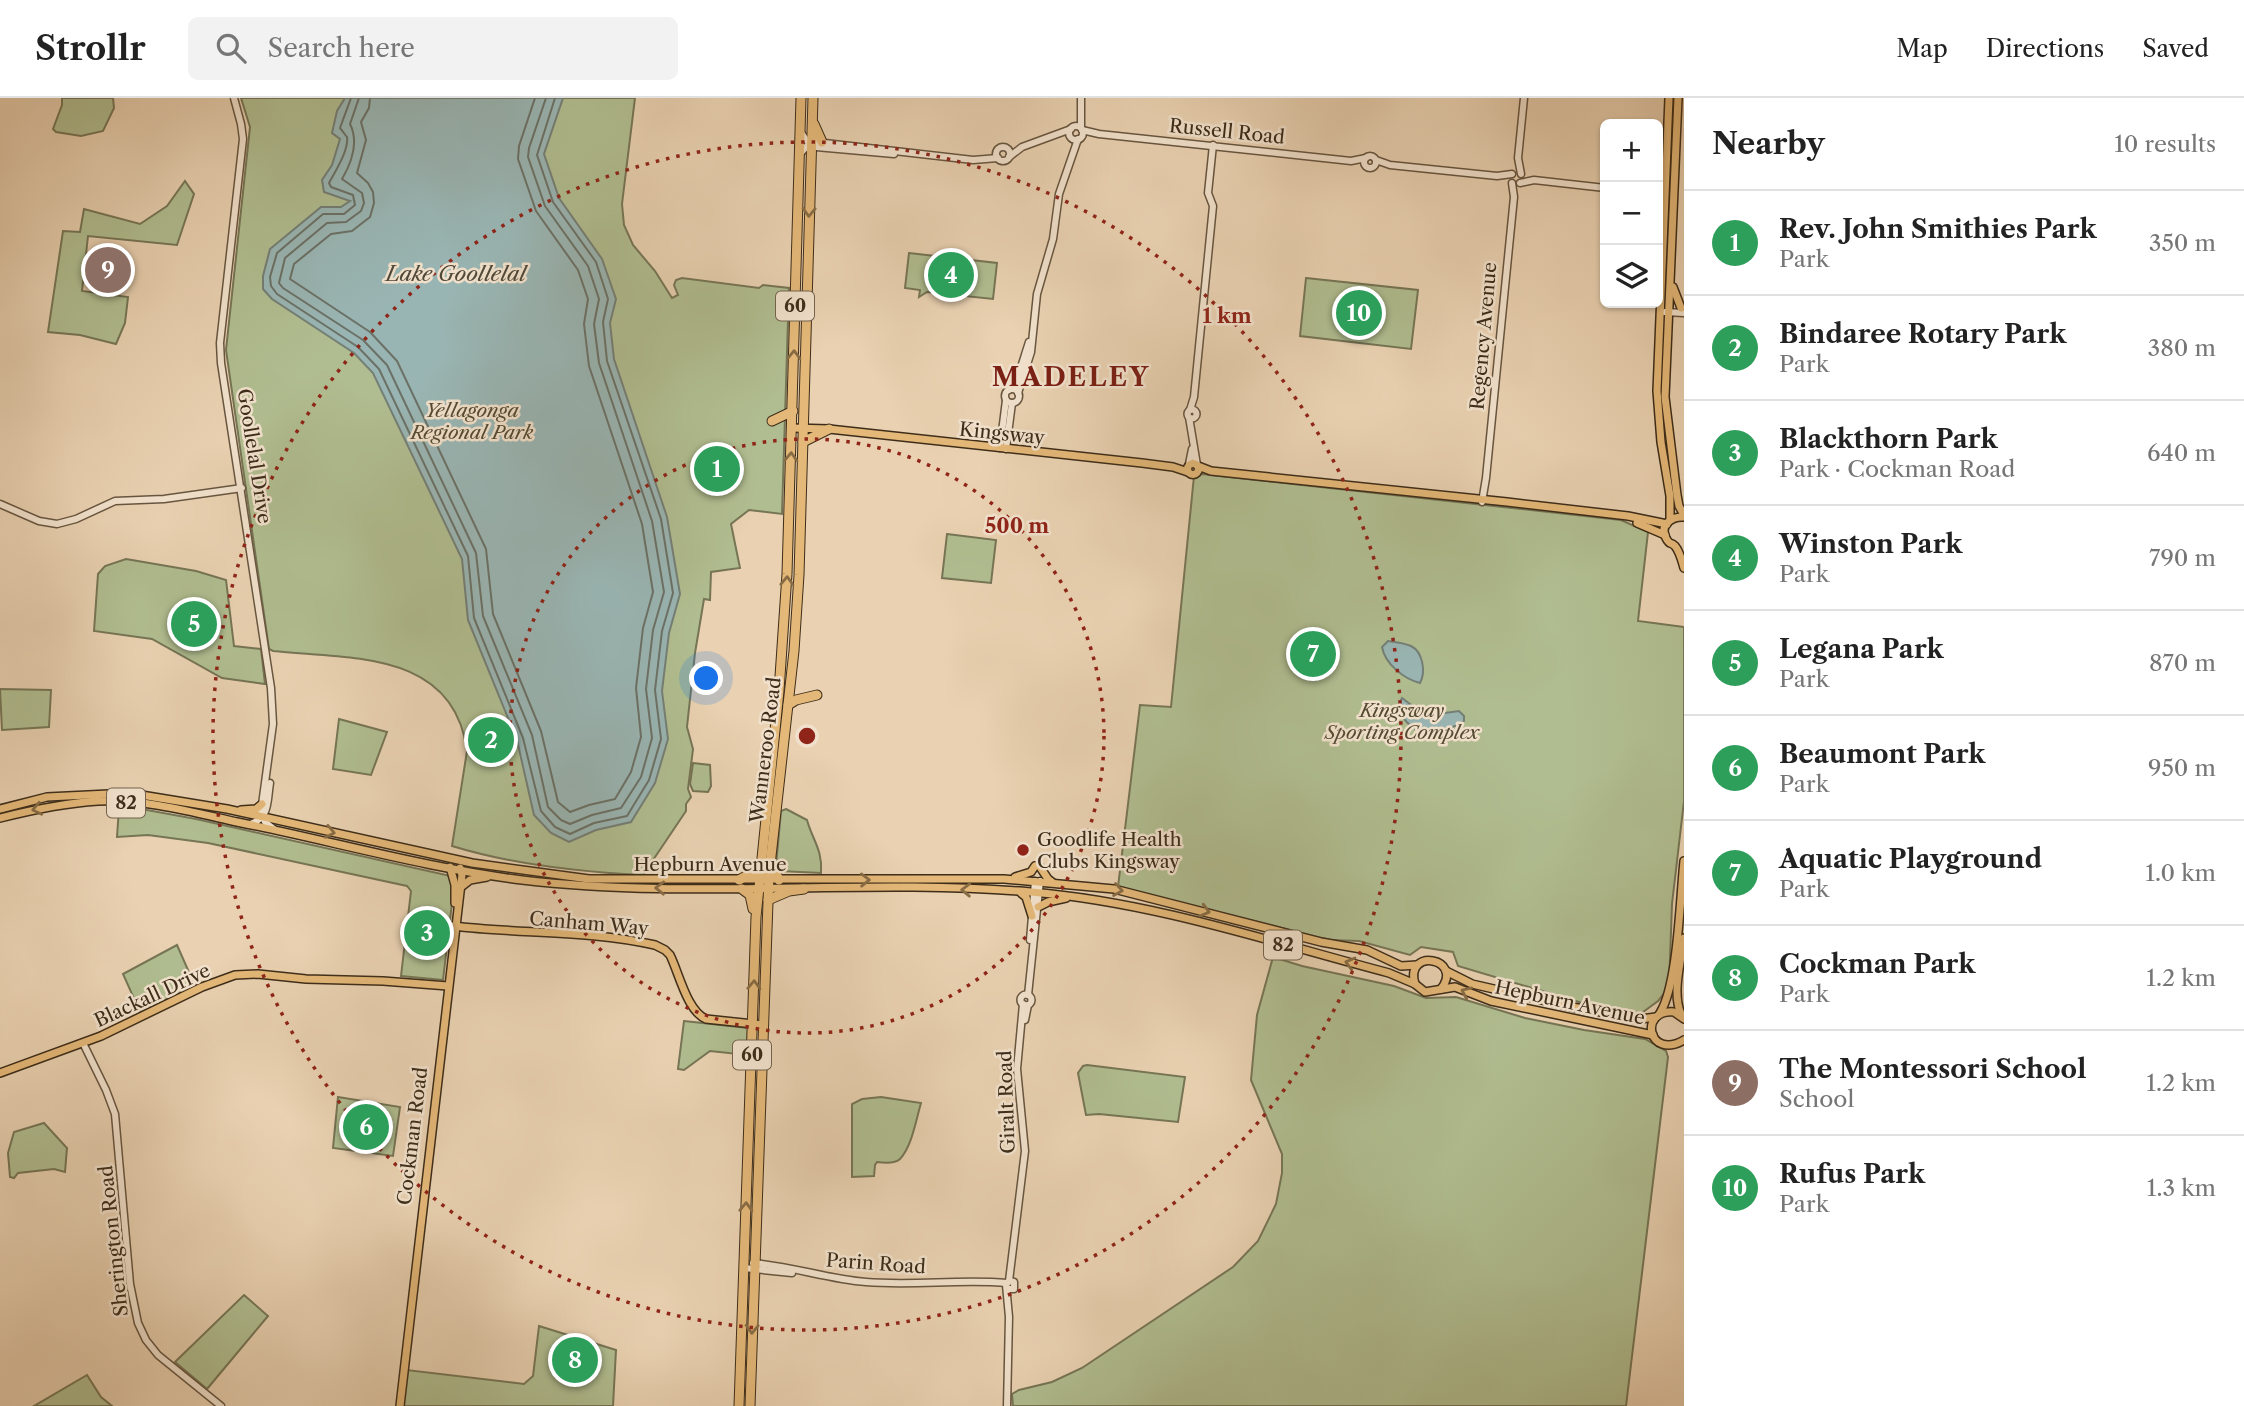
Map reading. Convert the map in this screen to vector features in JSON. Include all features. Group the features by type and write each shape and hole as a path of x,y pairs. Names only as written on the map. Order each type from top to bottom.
{"highway":[{"name":"Wanneroo Road","path":"750,1406 750,1266 758,1022 768,900 760,868 785,624 801,98"},
{"name":"Wanneroo Road","path":"758,1022 756,917 770,862 797,609 813,98"},
{"path":"812,119 822,142"},
{"path":"772,421 793,411"},
{"path":"803,442 829,429"},
{"path":"790,491 802,486"},
{"path":"773,752 778,746 783,697 789,692 785,681 785,624"},
{"path":"788,705 796,699 817,695"},
{"path":"765,822 770,822 776,801"},
{"path":"770,862 779,880"},
{"path":"756,917 750,895 741,885 760,868"},
{"path":"768,900 804,888"},
{"name":"Wanneroo Road","path":"739,1406 750,1266"}],"main road":[{"path":"1663,186 1666,180 1670,98"},
{"path":"1678,98 1671,284 1665,309 1657,391 1661,442 1670,496 1665,535 1674,546 1684,568"},
{"path":"1663,206 1665,397 1677,495 1684,516 1668,522"},
{"path":"1671,284 1683,310"},
{"name":"Kingsway","path":"792,426 1668,522"},
{"name":"Kingsway","path":"1617,515 1665,535"},
{"path":"1674,546 1684,546"},
{"name":"Hepburn Avenue","path":"0,809 47,797 128,793 227,809 472,863 589,879 741,885"},
{"name":"Hepburn Avenue","path":"0,818 50,806 101,801 163,806 461,870 589,887 764,884 804,888 1018,891 1073,897 1169,914 1389,973 1415,984"},
{"path":"227,809 250,810 262,804"},
{"path":"448,858 461,870 472,863"},
{"path":"1653,1035 1651,1026 1667,1002 1671,980 1684,861"},
{"path":"1004,879 1023,876 1038,866 1048,879 1056,883"},
{"path":"450,867 455,885 455,903"},
{"name":"Cockman Road","path":"454,924 461,887 461,870"},
{"name":"Cockman Road","path":"398,1406 458,874 461,870"},
{"path":"461,887 470,880 495,876"},
{"name":"Hepburn Avenue","path":"764,884 779,880 1004,879 1139,893 1321,942 1367,950 1401,965 1417,965"},
{"path":"1018,891 1026,897 1032,916"},
{"path":"1038,907 1073,897"},
{"name":"Canham Way","path":"454,924 655,944 670,956 698,1015 706,1019 758,1022"},
{"path":"1683,1018 1678,1008 1678,995 1684,939"},
{"name":"82","path":"1417,965 1422,961 1434,960 1446,971"},
{"path":"1415,984 1413,978 1417,965"},
{"path":"1441,989 1446,982 1446,971"},
{"name":"Hepburn Avenue","path":"1446,971 1472,984 1572,1007 1641,1019 1658,1015"},
{"name":"Blackall Drive","path":"0,1075 82,1045 202,987 235,975 383,981 447,988"},
{"name":"82","path":"1415,984 1428,993 1441,989"},
{"name":"Hepburn Avenue","path":"1441,989 1455,987 1490,1001 1653,1035"},
{"name":"82","path":"1658,1015 1674,1012 1683,1018"},
{"name":"82","path":"1653,1035 1662,1045 1670,1046 1683,1039"}],"street":[{"name":"Goollelal Drive","path":"236,98 243,139 220,352 277,714 266,813 263,818"},
{"path":"1009,401 1018,400 1031,352 1037,294 1054,239 1059,194 1071,156 1081,98"},
{"path":"1516,179 1524,98"},
{"path":"800,131 816,147 983,159 997,155"},
{"name":"Russell Road","path":"1022,147 1054,135 1099,134 1351,161 1369,169 1375,163"},
{"path":"799,155 811,144 822,142 899,152"},
{"path":"1193,468 1191,428 1213,206 1208,193 1213,145"},
{"path":"997,155 999,148 1022,147"},
{"path":"997,155 1004,160 1022,147"},
{"path":"1006,148 1009,156"},
{"path":"1365,166 1366,158 1371,156 1375,163 1600,187"},
{"name":"Russell Road","path":"1351,161 1366,158"},
{"name":"Regency Avenue","path":"1484,501 1516,179"},
{"path":"1663,193 1674,194"},
{"path":"1665,309 1683,310"},
{"path":"1003,449 1009,413 1009,401 1005,395 1020,373 1032,333"},
{"path":"1009,390 1018,393"},
{"name":"Goollelal Drive","path":"242,486 274,712 262,804 263,818"},
{"path":"0,503 54,522 74,517 110,500 242,486"},
{"path":"250,824 263,818 267,825 275,830"},
{"path":"1027,995 1038,907 1037,881"},
{"path":"1027,995 1032,916 1037,893"},
{"name":"Giralt Road","path":"1009,1406 1009,1285 1028,1149 1021,1068 1025,1004 1031,1000 1027,995"},
{"name":"Sherington Road","path":"82,1045 112,1115 126,1278 134,1325 142,1342 156,1358 215,1406"},
{"name":"Sherington Road","path":"82,1045 114,1109 132,1300 138,1323 146,1340 158,1355 221,1406"},
{"name":"Parin Road","path":"750,1266 856,1284 906,1287 1009,1285"}],"green space":[{"path":"62,98 113,98 114,108 103,131 81,136 56,132 53,129"},
{"name":"Yellagonga Regional Park","path":"241,98 635,98 622,204 624,225 633,245 655,271 672,298 678,295 674,285 676,280 682,278 759,288 763,285 789,288 782,514 749,510 731,524 740,568 711,572 710,600 704,599 695,653 687,727 693,749 688,789 691,797 686,804 686,811 643,875 546,866 452,846 467,751 458,718 442,694 420,677 394,666 269,649 226,350 250,127"},
{"path":"185,181 194,194 177,245 88,236 82,291 128,297 125,323 116,344 80,335 48,332 63,231 80,232 84,209 140,224 167,206"},
{"path":"909,253 997,263 993,299 927,292 919,297 920,290 905,288"},
{"path":"1306,278 1418,290 1411,349 1300,336"},
{"name":"Kingsway Sporting Complex","path":"1202,474 1621,520 1648,532 1638,621 1684,627 1684,801 1672,904 1669,987 1658,1001 1639,1015 1599,1008 1458,966 1453,952 1421,947 1410,955 1359,941 1330,940 1118,887 1140,705 1171,707 1194,476"},
{"path":"947,534 996,540 991,583 942,578"},
{"path":"126,559 196,571 226,580 234,646 261,649 265,684 222,678 152,639 94,631 98,574 105,566"},
{"path":"0,689 51,690 49,727 2,730"},
{"path":"339,719 387,732 371,775 333,769"},
{"path":"693,763 710,765 711,786 708,792 693,791 690,784"},
{"path":"119,808 136,808 196,819 455,877 443,980 401,976 411,891 407,886 208,843 148,835 117,837"},
{"path":"786,809 807,820 819,851 821,873 779,871 776,866 781,811"},
{"path":"177,945 195,986 140,1012 123,974"},
{"path":"1273,957 1394,986 1426,998 1456,997 1525,1018 1645,1039 1666,1051 1668,1057 1626,1406 1013,1406 1012,1394 1052,1382 1082,1368 1233,1267 1258,1241 1276,1204 1282,1173 1282,1154 1251,1080 1257,1015"},
{"path":"684,1021 748,1028 747,1055 710,1051 684,1070 678,1069"},
{"path":"1087,1065 1185,1077 1178,1122 1086,1115 1078,1073"},
{"path":"338,1097 400,1107 393,1156 333,1148"},
{"path":"881,1097 921,1103 911,1140 898,1161 877,1162 874,1176 852,1177 852,1104 862,1099"},
{"path":"44,1123 67,1148 65,1172 54,1169 18,1173 14,1178 10,1177 8,1153 14,1132"},
{"path":"244,1295 268,1316 207,1389 175,1362"},
{"path":"539,1326 616,1350 613,1406 403,1406 407,1370 524,1384 533,1376"},
{"path":"87,1375 101,1397 112,1406 34,1406"}],"water":[{"name":"Lake Goollelal","path":"345,98 563,98 544,154 559,198 602,259 616,299 610,323 614,359 667,517 680,594 669,633 662,691 668,739 655,783 631,822 596,830 569,842 551,833 534,815 517,740 468,620 462,559 373,373 354,353 272,299 263,289 263,276 270,249 321,207 341,207 350,201 324,192 322,180 332,165 340,139 332,133 337,111"},
{"path":"1388,641 1409,645 1415,649 1421,657 1423,668 1420,683 1391,665 1382,647"},
{"path":"1402,698 1418,710 1433,708 1445,713 1459,711 1464,716 1464,721 1435,733 1418,731 1397,708"}],"place":[{"name":"The Montessori School","path":"108,270"},
{"name":"Winston Park","path":"951,275"},
{"name":"Rufus Park","path":"1359,313"},
{"name":"Rev. John Smithies Park","path":"717,469"},
{"name":"Legana Park","path":"194,624"},
{"name":"Aquatic Playground","path":"1313,654"},
{"name":"Bindaree Rotary Park","path":"491,740"},
{"name":"Goodlife Health Clubs Kingsway","path":"1023,850"},
{"name":"Blackthorn Park","path":"427,933"},
{"name":"Beaumont Park","path":"366,1127"},
{"name":"Cockman Park","path":"575,1360"}],"district":[{"name":"MADELEY","path":"1071,377"}]}
